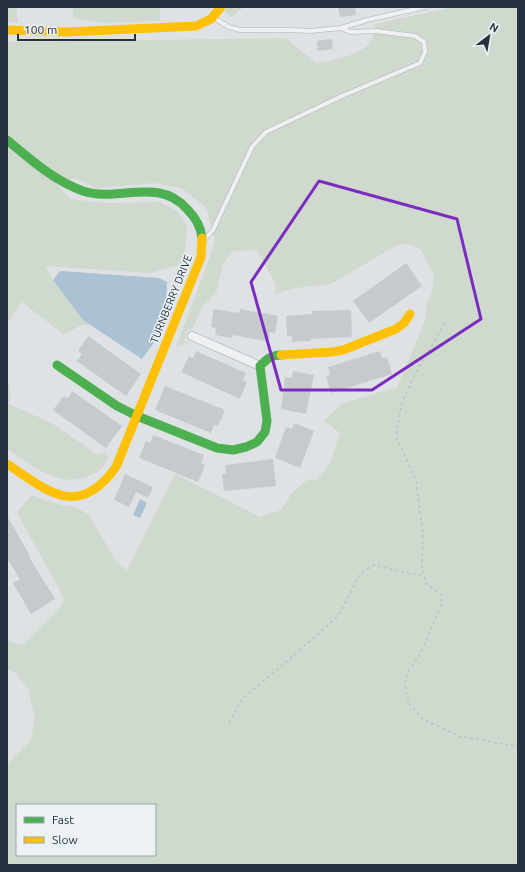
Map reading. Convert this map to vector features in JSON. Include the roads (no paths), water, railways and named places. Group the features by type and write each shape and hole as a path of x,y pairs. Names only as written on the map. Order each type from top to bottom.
{"street":[{"path":"7,30 67,32 180,28 196,26 208,22 214,17 221,7"},
{"path":"7,140 52,175 84,192 99,195 154,191 172,196 182,202 190,211 197,221 204,241"},
{"name":"TURNBERRY DRIVE","path":"7,464 48,491 64,496 81,496 97,489 109,478 116,467 201,257 204,241"},
{"path":"57,365 110,402 137,416 217,448 233,450 246,447 257,442 265,432 267,421 260,366 267,358 274,355 343,350 396,329 404,323 410,314"},
{"path":"192,336 260,366"}],"lane":[{"path":"214,17 229,27 240,30 310,31 341,28 367,20 424,7"},
{"path":"204,241 213,230 252,147 266,132 342,96 408,69 420,63 424,58 424,42 415,36 376,31 350,32 341,28"}],"water":[{"path":"60,271 158,278 167,282 166,300 153,344 142,359 83,320 53,280"},
{"path":"140,499 147,503 140,518 133,515"}]}
